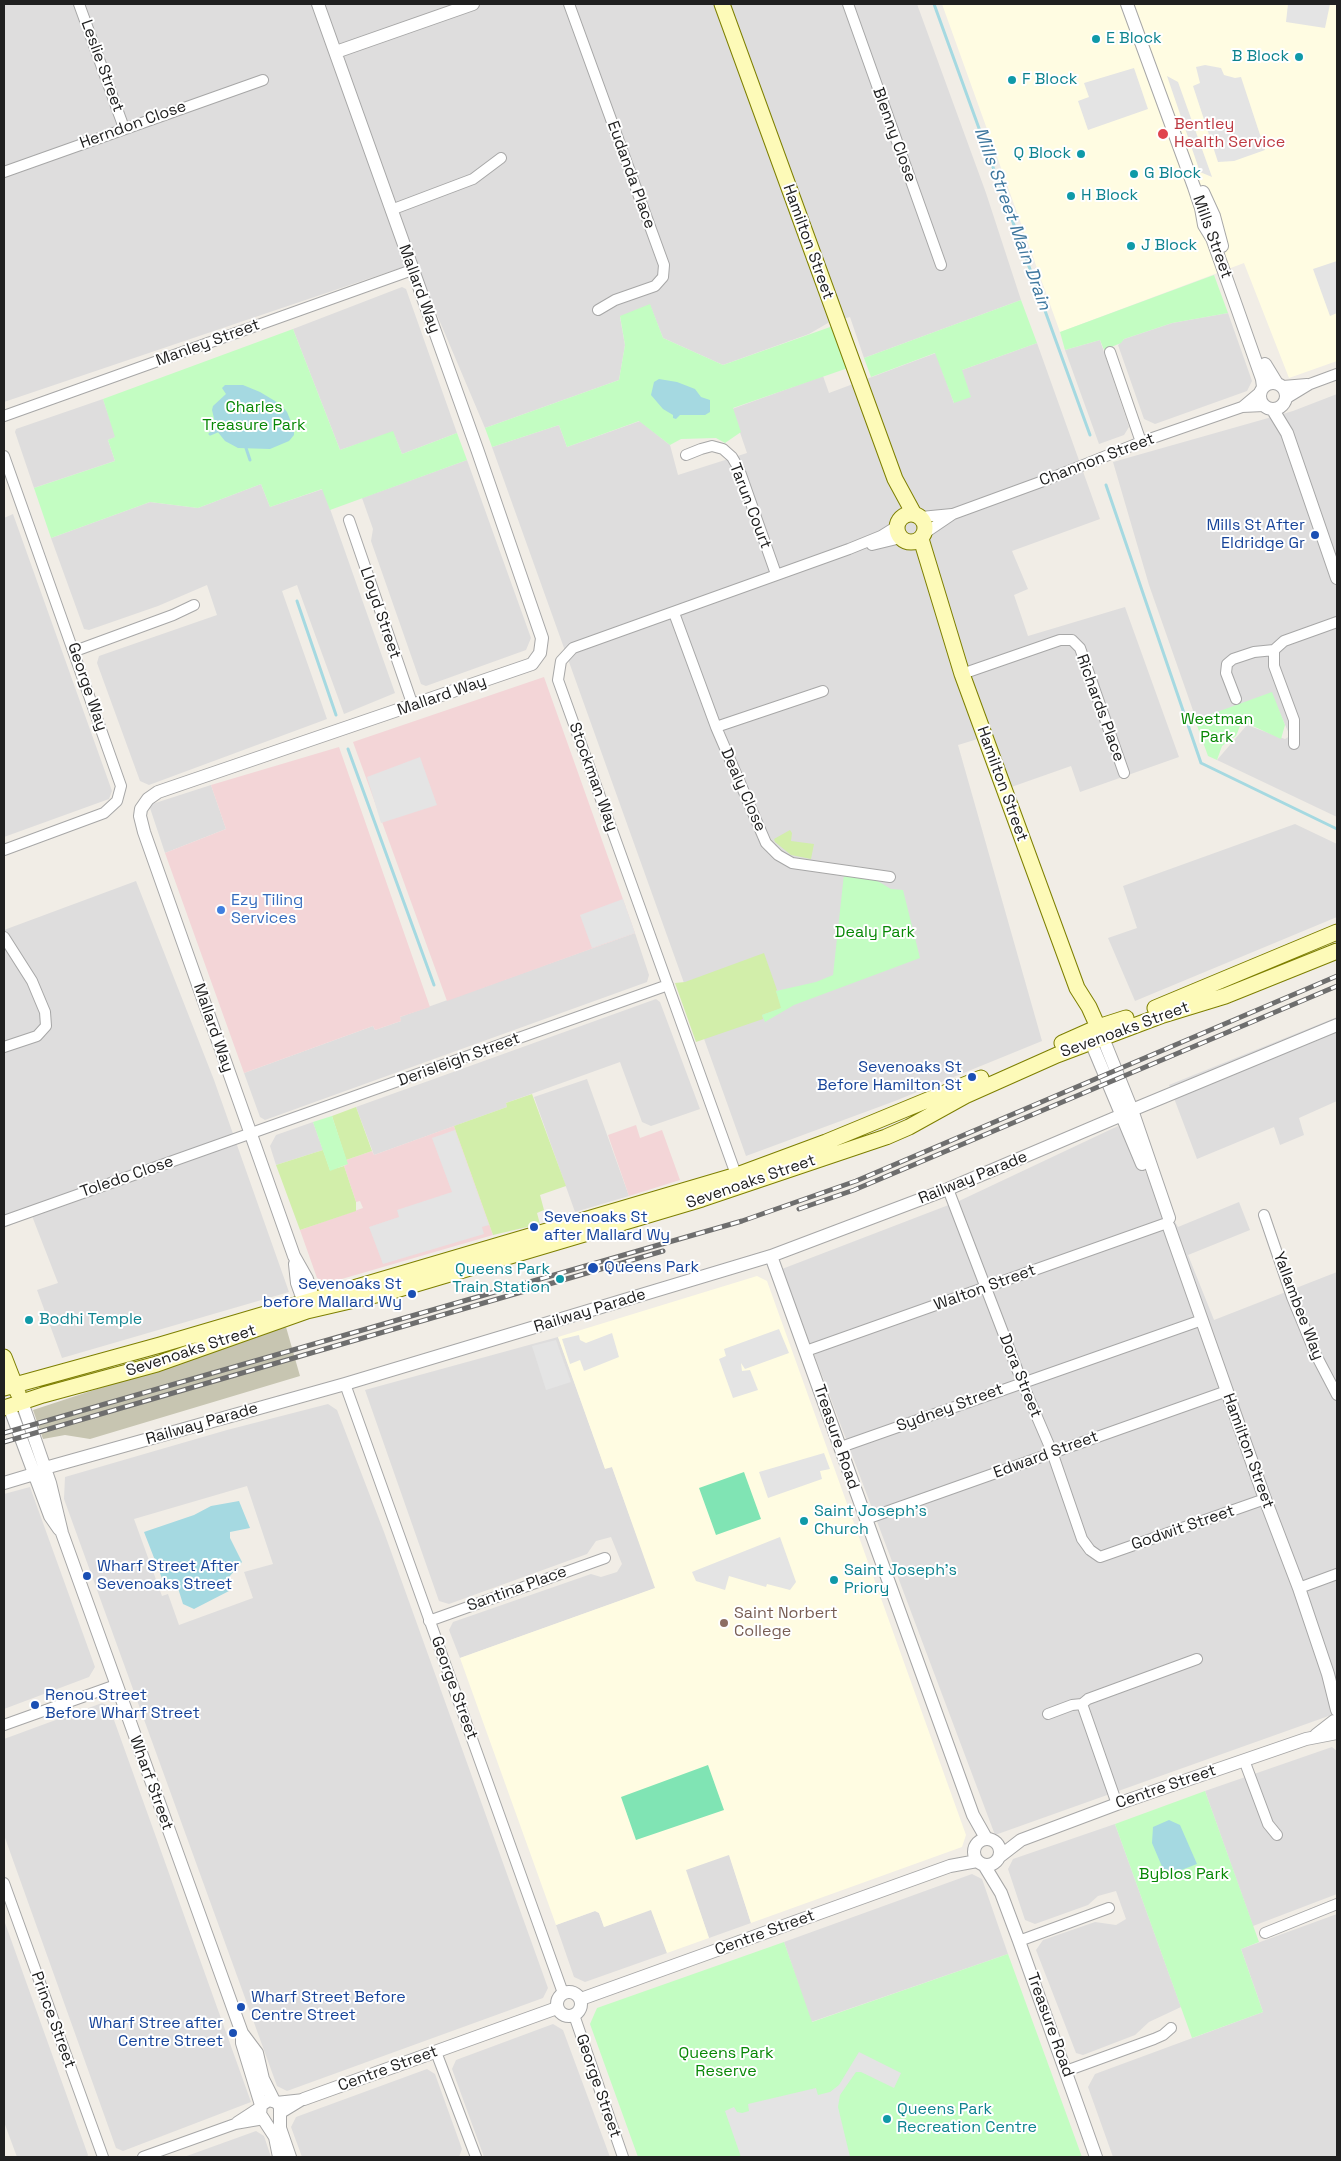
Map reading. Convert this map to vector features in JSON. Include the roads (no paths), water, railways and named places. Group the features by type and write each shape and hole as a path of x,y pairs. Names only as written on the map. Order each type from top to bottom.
{"main road":[{"name":"Hamilton Street","path":"722,4 895,479 897,506 911,528 932,578 962,674 1095,1034"},
{"name":"Sevenoaks Street","path":"9,1397 184,1355 310,1305 389,1292 702,1200 738,1180 886,1137 909,1127 965,1096 1095,1034 1337,932"},
{"name":"Sevenoaks Street","path":"1095,1034 1225,996 1337,951"},
{"name":"Wharf Street","path":"4,1357 9,1397"}],"street":[{"name":"Leslie Street","path":"79,4 124,128"},
{"name":"Mallard Way","path":"310,1305 297,1283 294,1256 144,832 140,816 141,809 148,799 158,792 532,664 540,653 542,638 318,4"},
{"path":"336,52 473,4"},
{"name":"Eudanda Place","path":"569,4 664,265 663,277 656,286 615,300 598,310"},
{"name":"Blenny Close","path":"848,4 941,265"},
{"name":"Mills Street","path":"1127,4 1195,193 1204,225 1212,238 1262,379 1274,396"},
{"name":"Mills Street","path":"1136,4 1190,156 1214,216 1224,252 1270,376 1274,396 1337,578"},
{"name":"Herndon Close","path":"4,172 263,80"},
{"path":"391,210 473,180 501,158"},
{"name":"Manley Street","path":"4,416 412,270"},
{"path":"1110,352 1141,442"},
{"name":"Channon Street","path":"911,528 1046,480 1141,442 1337,374"},
{"name":"Channon Street","path":"1242,407 1274,396"},
{"name":"Tarun Court","path":"686,455 712,446 723,449 732,456 739,469 776,574"},
{"name":"George Way","path":"4,456 120,780 120,796 104,812 4,850"},
{"name":"Channon Street","path":"911,528 953,514"},
{"name":"Lloyd Street","path":"349,520 413,706"},
{"name":"Stockman Way","path":"738,1180 558,680 560,661 573,648 674,613 776,574 911,528"},
{"path":"75,651 173,615 194,605"},
{"name":"Dealy Close","path":"674,613 716,728 766,843 778,855 792,863 890,877"},
{"path":"1236,700 1226,673 1227,664 1233,659 1254,652 1274,650 1284,641 1337,622"},
{"name":"Richards Place","path":"962,674 1060,640 1072,640 1080,648 1124,773"},
{"path":"1274,650 1274,666 1294,720 1294,744"},
{"path":"716,728 822,691"},
{"path":"4,937 32,981 45,1012 46,1026 37,1036 4,1047"},
{"name":"Derisleigh Street","path":"251,1134 668,985"},
{"name":"Railway Parade","path":"4,1483 345,1384 771,1256 948,1189 1337,1024"},
{"name":"Hamilton Street","path":"1095,1034 1127,1113 1299,1588 1328,1674 1337,1693"},
{"name":"Toledo Close","path":"4,1221 251,1134"},
{"name":"Dora Street","path":"948,1189 1022,1382 1052,1452 1082,1539 1090,1550 1100,1557"},
{"name":"Yallambee Way","path":"1264,1216 1292,1297 1315,1353 1337,1395"},
{"name":"Walton Street","path":"806,1351 1167,1222"},
{"name":"Treasure Road","path":"771,1256 1096,2157"},
{"name":"Sydney Street","path":"841,1447 1202,1320"},
{"name":"George Street","path":"345,1384 563,1993"},
{"name":"Edward Street","path":"866,1519 1227,1391"},
{"name":"Wharf Street","path":"9,1397 40,1471 242,2033 257,2053 263,2079 277,2108 283,2140 290,2157"},
{"name":"Godwit Street","path":"1100,1557 1266,1499"},
{"name":"Santina Place","path":"429,1621 605,1558"},
{"path":"1299,1588 1337,1574"},
{"path":"1048,1714 1082,1704 1088,1699 1197,1659"},
{"name":"Hamilton Street","path":"1328,1674 1337,1722"},
{"path":"4,1725 116,1685"},
{"path":"1082,1704 1117,1804"},
{"name":"Centre Street","path":"580,2000 1117,1804 1312,1738 1337,1722"},
{"path":"1244,1760 1268,1824 1277,1835"},
{"name":"Prince Street","path":"4,1883 103,2157"},
{"path":"1265,1933 1337,1904"},
{"path":"1019,1941 1108,1908"},
{"path":"573,1992 580,2000 581,2007 574,2015 566,2016 557,2008 558,2000 563,1993 573,1992"},
{"name":"Centre Street","path":"277,2108 557,2008"},
{"name":"George Street","path":"574,2015 623,2157"},
{"path":"1066,2071 1154,2039 1163,2035 1171,2028"},
{"name":"Wharf Street","path":"242,2033 242,2043 263,2113 275,2137 279,2157"},
{"path":"436,2052 476,2157"},
{"path":"266,2101 277,2108 273,2121 263,2113 266,2101"},
{"path":"143,2157 263,2113"}],"water":[{"path":"659,379 677,382 695,389 701,397 710,400 710,412 705,415 680,415 676,419 673,418 673,415 663,409 651,395 654,382"},
{"path":"225,385 243,385 260,392 280,404 287,412 294,429 294,435 289,441 270,449 238,448 225,441 217,431 212,410 213,406 226,394 222,388"},
{"path":"239,1501 250,1528 230,1532 230,1538 242,1562 229,1577 229,1591 194,1609 183,1604 177,1585 163,1581 144,1532 194,1515 211,1506"},
{"path":"1169,1820 1180,1825 1197,1864 1166,1876 1152,1843 1153,1827"}],"waterway":[{"name":"Mills Street Main Drain","path":"934,4 1090,435"},
{"path":"210,434 217,431"},
{"path":"246,448 250,460"},
{"name":"Mills Street Main Drain","path":"1106,485 1201,763 1337,829"},
{"path":"297,601 336,715"},
{"path":"348,749 434,985"}],"railway":[{"path":"4,1433 742,1221 856,1181 1337,976"},
{"path":"799,1209 854,1190 1337,986"},
{"path":"4,1442 663,1251"}],"place":[{"name":"E Block","path":"1096,39"},
{"name":"B Block","path":"1299,57"},
{"name":"F Block","path":"1012,80"},
{"name":"Bentley Health Service","path":"1163,134"},
{"name":"Q Block","path":"1081,154"},
{"name":"G Block","path":"1134,174"},
{"name":"H Block","path":"1071,196"},
{"name":"J Block","path":"1131,246"},
{"name":"Mills St After Eldridge Gr","path":"1315,535"},
{"name":"Ezy Tiling Services","path":"221,910"},
{"name":"Sevenoaks St Before Hamilton St","path":"972,1077"},
{"name":"Sevenoaks St after Mallard Wy","path":"534,1227"},
{"name":"Queens Park","path":"593,1268"},
{"name":"Queens Park Train Station","path":"560,1279"},
{"name":"Sevenoaks St before Mallard Wy","path":"412,1294"},
{"name":"Bodhi Temple","path":"29,1320"},
{"name":"Saint Joseph's Church","path":"804,1521"},
{"name":"Wharf Street After Sevenoaks Street","path":"87,1576"},
{"name":"Saint Joseph's Priory","path":"834,1580"},
{"name":"Saint Norbert College","path":"724,1623"},
{"name":"Renou Street Before Wharf Street","path":"35,1705"},
{"name":"Wharf Street Before Centre Street","path":"241,2007"},
{"name":"Wharf Stree after Centre Street","path":"233,2033"},
{"name":"Queens Park Recreation Centre","path":"887,2119"}],"park label":[{"name":"Charles Treasure Park","path":"254,417"},
{"name":"Weetman Park","path":"1217,729"},
{"name":"Dealy Park","path":"875,933"},
{"name":"Byblos Park","path":"1184,1875"},
{"name":"Queens Park Reserve","path":"726,2063"}]}
